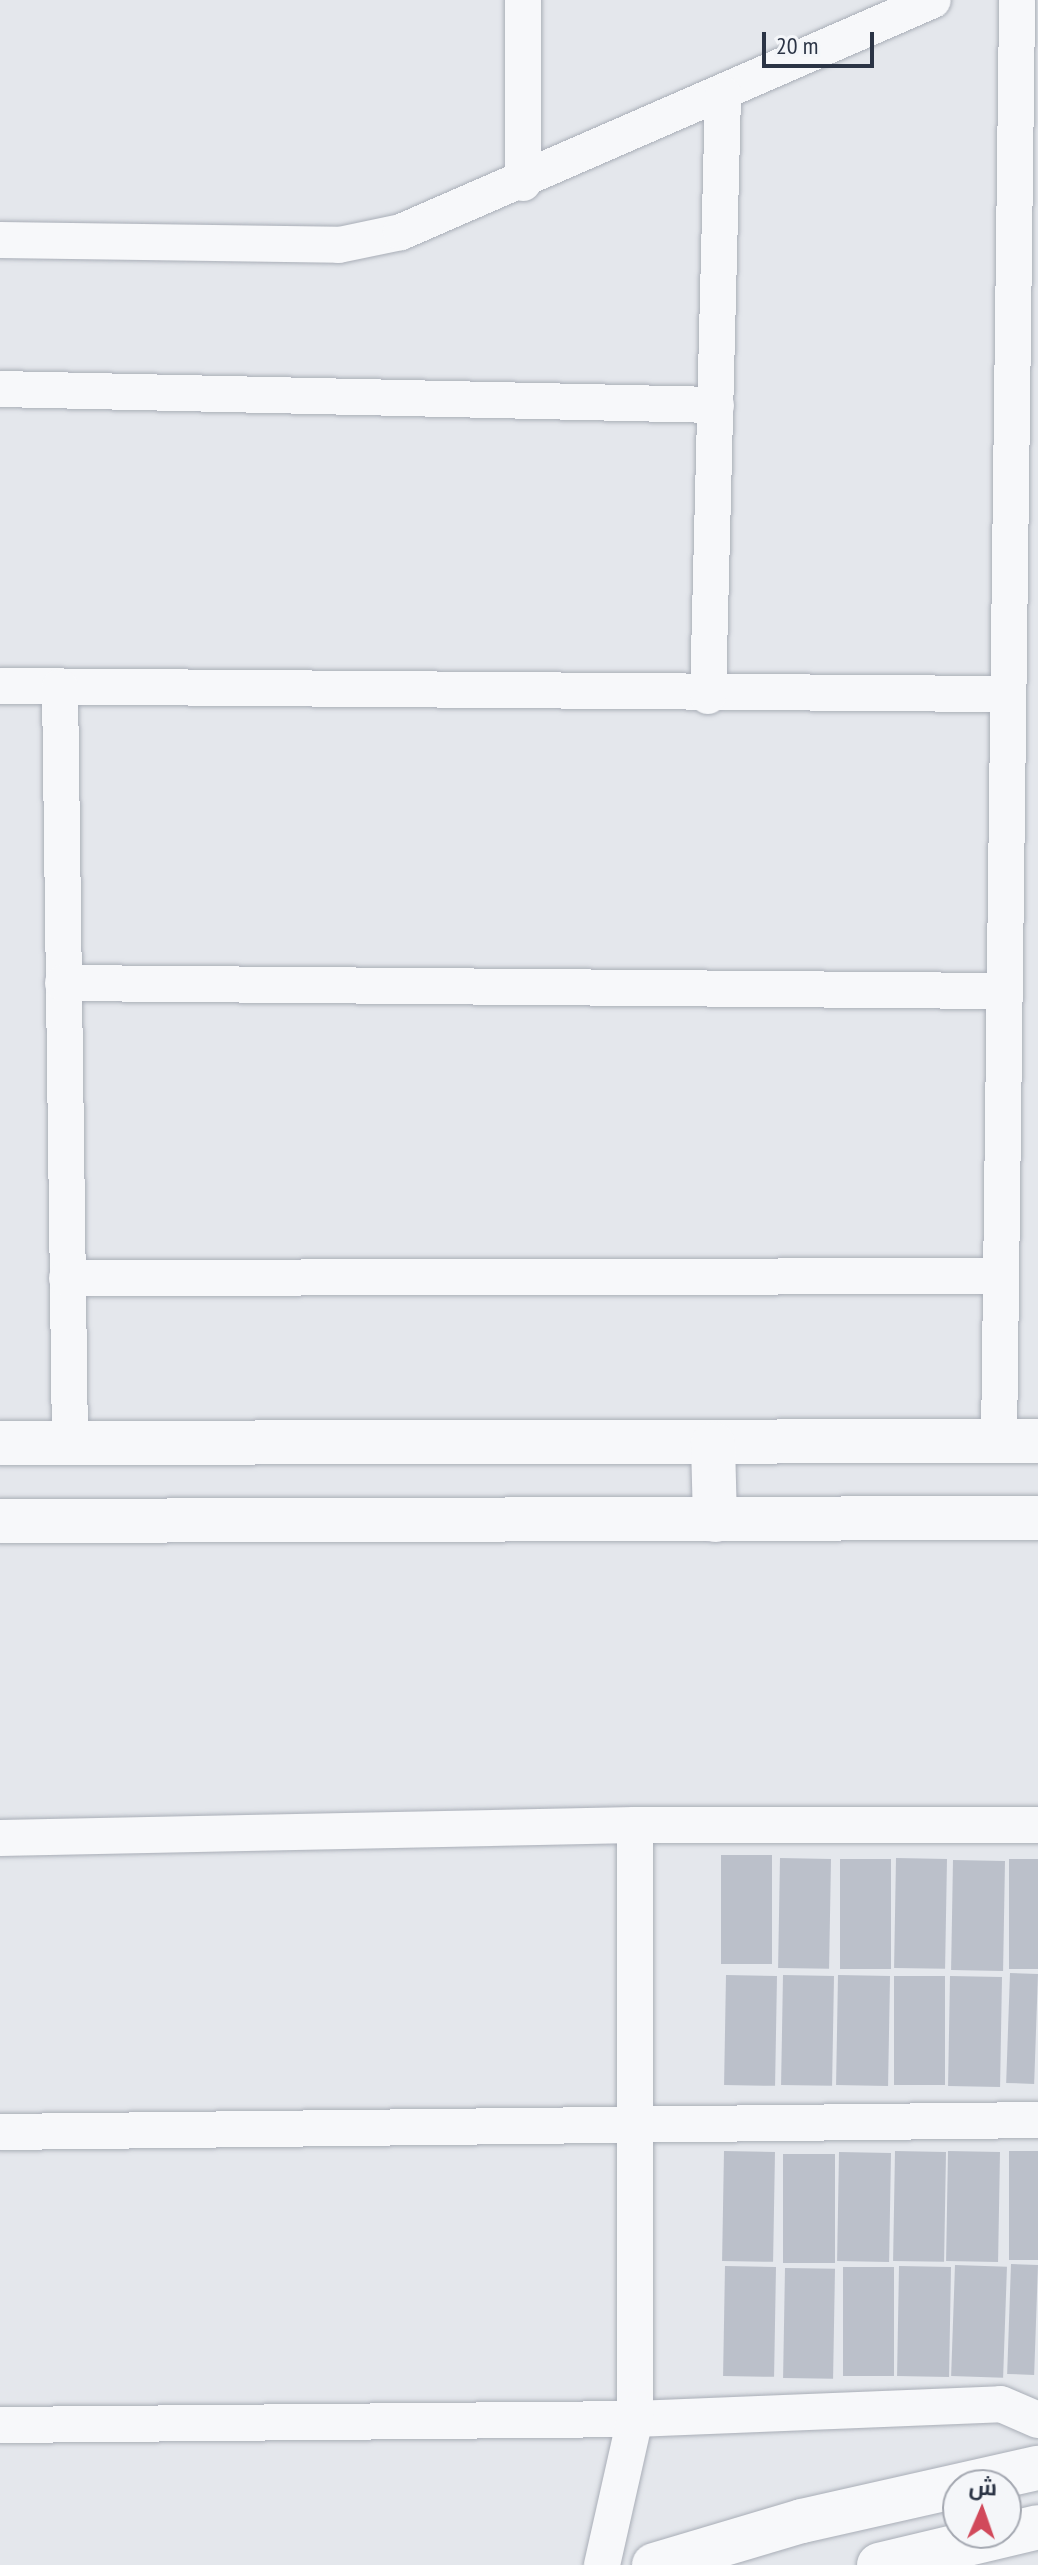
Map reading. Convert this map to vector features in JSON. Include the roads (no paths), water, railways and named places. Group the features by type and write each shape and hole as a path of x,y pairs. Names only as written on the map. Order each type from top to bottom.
{"street":[{"path":"523,0 523,183"},
{"path":"0,240 339,245 401,232 523,183 933,0"},
{"path":"0,1443 1019,1441 1000,1276 1006,694 1023,642 1017,0"},
{"path":"708,696 723,94"},
{"path":"0,389 716,405"},
{"path":"0,686 708,696 1006,694"},
{"path":"60,687 70,1444"},
{"path":"63,983 1001,991"},
{"path":"67,1278 1000,1276"},
{"path":"713,1444 715,1520"},
{"path":"0,1521 1038,1518"},
{"path":"0,1838 635,1825 1038,1825"},
{"path":"602,2565 635,2419 635,1825"},
{"path":"0,2132 637,2121 1038,2120"},
{"path":"0,2425 635,2419 1001,2404 1038,2420"},
{"path":"654,2565 802,2521 1038,2468"},
{"path":"879,2565 1038,2527"}]}
